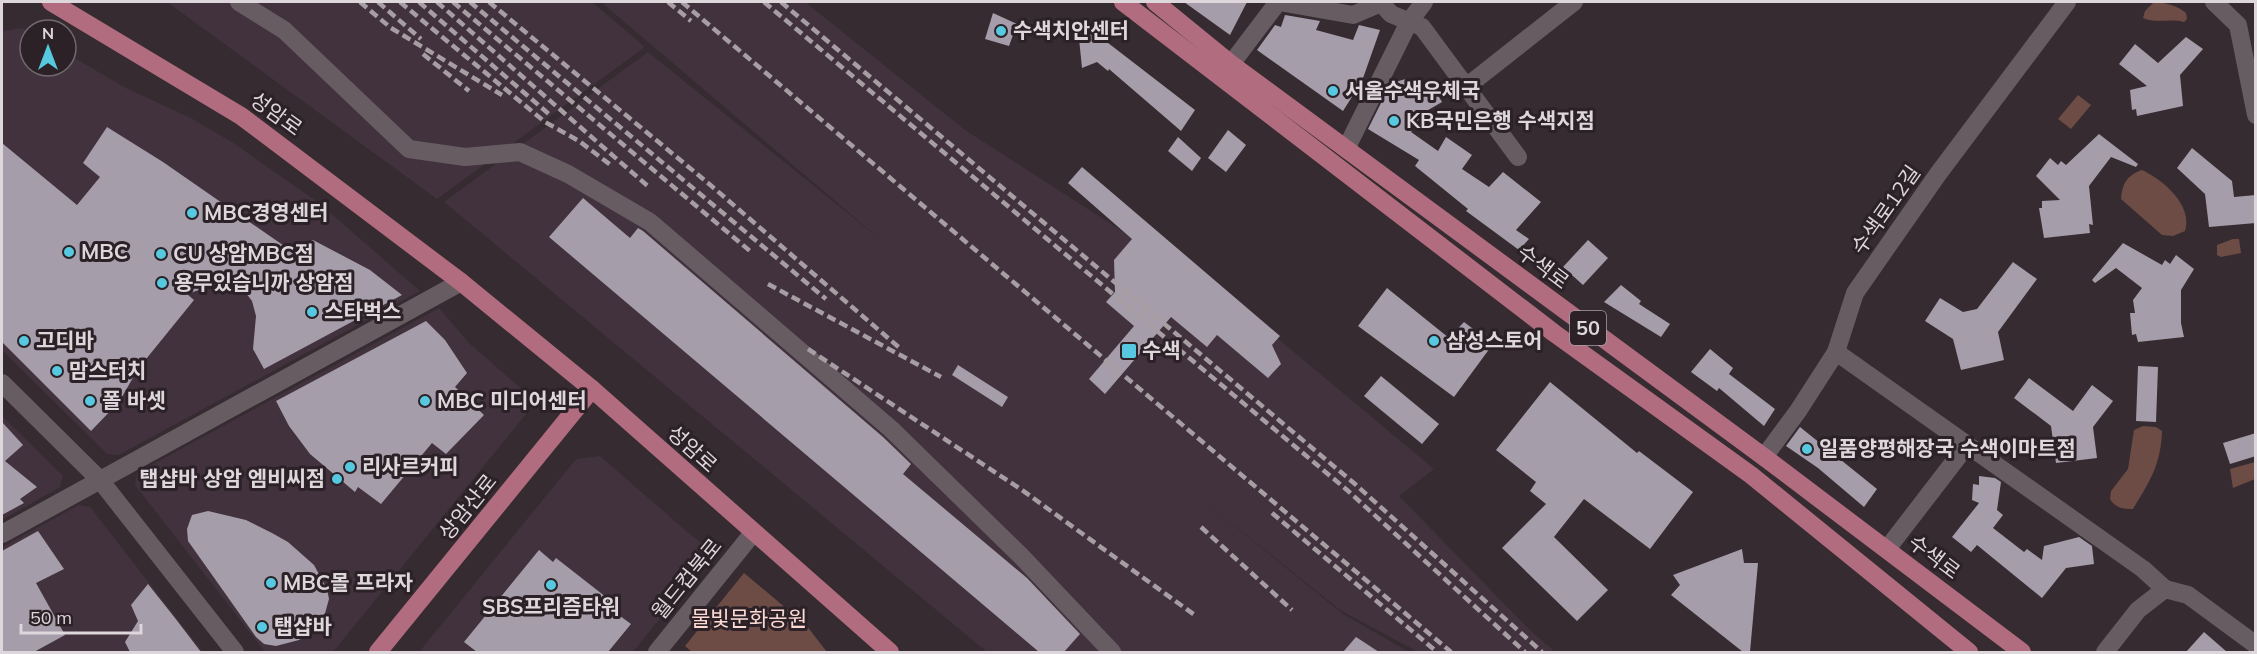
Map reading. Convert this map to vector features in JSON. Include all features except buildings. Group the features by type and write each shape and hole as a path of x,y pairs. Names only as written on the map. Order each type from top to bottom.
{"main road":[{"name":"성암로","path":"51,2 241,116 461,282 592,389 890,652"},
{"name":"50","path":"1123,2 1610,373 1751,475 1969,652"},
{"name":"수색로","path":"1155,2 1231,64 1764,457 2022,652"},
{"path":"1610,373 1607,364 1611,356 1622,353"},
{"name":"상암산로","path":"378,652 592,389"}],"street":[{"path":"239,2 284,30 409,149 465,157 520,152 568,174 650,222 891,429 1021,556 1112,652"},
{"path":"1231,64 1278,2 1353,15 1381,2 1391,14 1422,27 1518,157"},
{"path":"1346,149 1409,22 1424,2"},
{"path":"1466,87 1574,2"},
{"name":"수색로12길","path":"1764,457 1798,411 1836,352 1855,293 1938,174 2067,2"},
{"path":"2214,2 2238,25 2256,115"},
{"path":"2,534 461,282"},
{"path":"1836,352 2143,569 2165,589 2188,595 2256,645"},
{"path":"2,383 100,480 235,652"},
{"path":"1887,549 1967,445"},
{"name":"월드컵북로","path":"657,652 753,533"},
{"path":"2105,652 2138,610 2165,589"}],"shaded area":[{"path":"167,2 592,2 645,47 437,199"},
{"path":"601,2 805,2 965,130 1240,307 1434,469 1399,496 1530,630 1555,652 1418,652 1340,610 1199,497 1343,614 1409,652 987,652 444,202 648,52 880,239"},
{"path":"18,29 18,78 78,78 78,60 126,88 191,118 232,142 319,203 420,291 119,455 107,454 2,350 2,31"},
{"path":"439,308 469,343 523,390 526,414 333,652 265,652 135,485 137,473"},
{"path":"2,416 63,476 60,487 2,520"},
{"path":"600,456 691,535 714,552 633,652 419,652 576,459"},
{"path":"79,505 90,507 203,652 2,652 2,547"}],"green space":[{"path":"2154,2 2179,8 2186,13 2187,19 2184,22 2153,21 2143,18 2145,11"},
{"path":"2078,95 2091,105 2071,129 2058,119"},
{"path":"2142,170 2159,180 2174,194 2185,212 2185,231 2173,236 2162,235 2121,199 2126,181"},
{"path":"2239,239 2241,253 2221,257 2217,255 2217,245"},
{"path":"2143,426 2156,427 2162,431 2157,463 2133,509 2123,508 2112,502 2111,491 2128,469 2134,430"},
{"path":"2255,462 2255,479 2233,488 2230,469"},
{"name":"물빛문화공원","path":"744,573 806,625 827,652 692,652 685,646"}],"railway":[{"path":"360,2 391,28 502,95"},
{"path":"378,2 421,39"},
{"path":"400,2 545,122 579,141 612,166"},
{"path":"419,2 550,115"},
{"path":"437,2 650,188"},
{"path":"453,2 750,251"},
{"path":"470,2 826,299"},
{"path":"489,2 708,183 902,350"},
{"path":"668,2 691,21"},
{"path":"682,2 1451,652"},
{"path":"764,2 1347,490 1525,652"},
{"path":"781,2 1355,484 1542,652"},
{"path":"423,54 469,91"},
{"path":"768,284 941,377"},
{"path":"808,349 1022,490 1196,616"},
{"path":"1272,513 1437,652"},
{"path":"1201,527 1292,610"}],"place":[{"name":"수색치안센터","path":"1001,31"},
{"name":"서울수색우체국","path":"1333,91"},
{"name":"KB국민은행 수색지점","path":"1394,121"},
{"name":"MBC경영센터","path":"192,213"},
{"name":"MBC","path":"69,252"},
{"name":"CU 상암MBC점","path":"161,254"},
{"name":"용무있습니까 상암점","path":"162,283"},
{"name":"스타벅스","path":"312,312"},
{"name":"고디바","path":"24,341"},
{"name":"삼성스토어","path":"1434,341"},
{"name":"수색","path":"1129,351"},
{"name":"맘스터치","path":"57,371"},
{"name":"폴 바셋","path":"90,401"},
{"name":"MBC 미디어센터","path":"425,401"},
{"name":"일품양평해장국 수색이마트점","path":"1807,449"},
{"name":"리사르커피","path":"350,467"},
{"name":"탭샵바 상암 엠비씨점","path":"337,479"},
{"name":"MBC몰 프라자","path":"271,583"},
{"name":"SBS프리즘타워","path":"551,585"},
{"name":"탭샵바","path":"262,627"}]}
